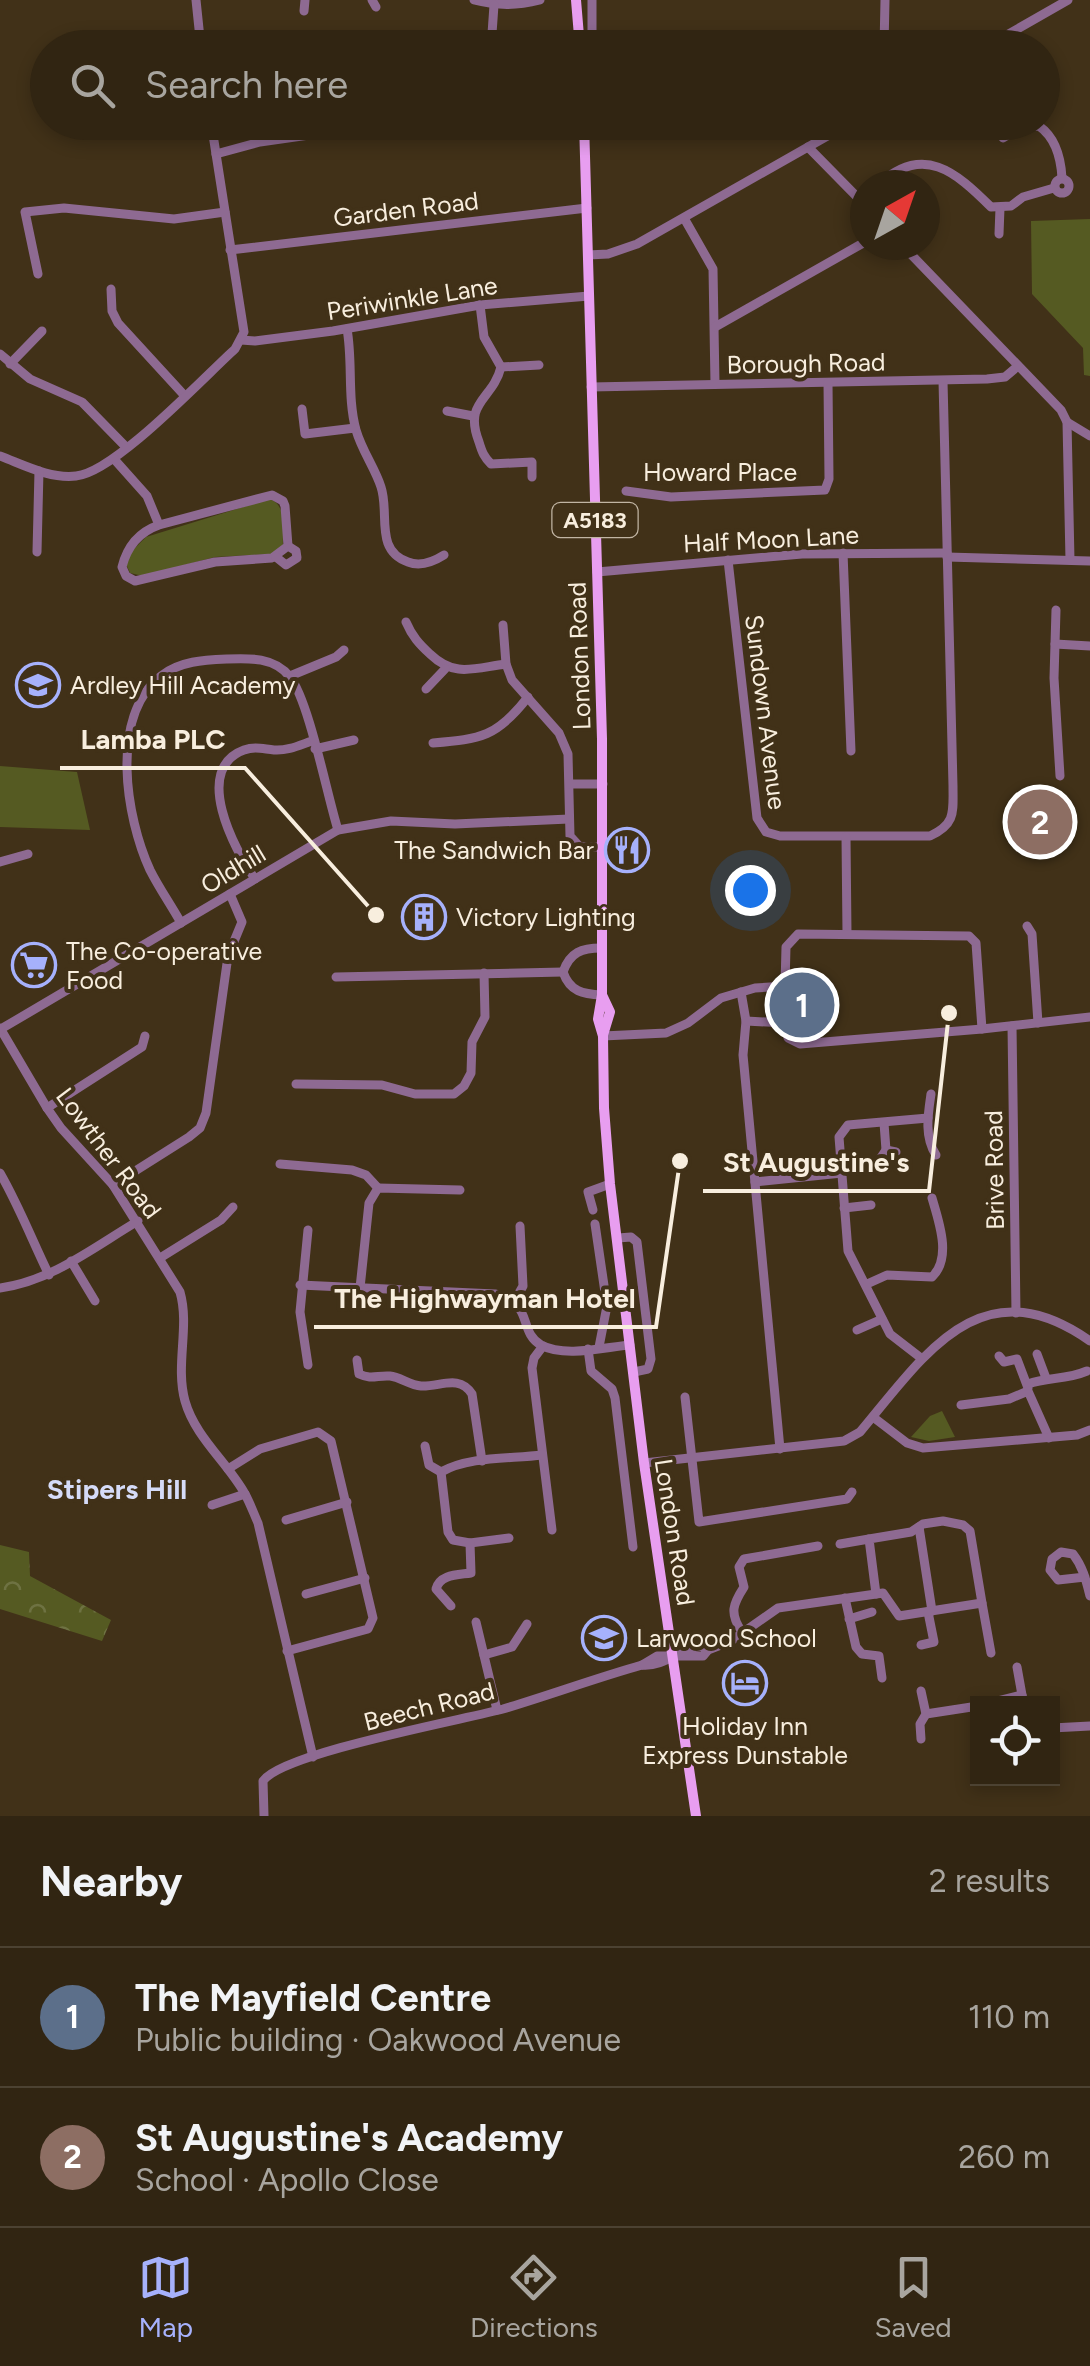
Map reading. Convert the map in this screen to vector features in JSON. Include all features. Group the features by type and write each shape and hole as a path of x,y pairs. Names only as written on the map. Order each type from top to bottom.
{"main road":[{"path":"576,0 578,30"},
{"name":"A5183","path":"585,140 588,255"},
{"name":"London Road","path":"588,255 603,784 602,995 610,1012 603,1036 610,1184 644,1464 696,1816"}],"street":[{"path":"196,0 199,30"},
{"path":"474,0 518,6 540,0"},
{"path":"592,0 592,30"},
{"path":"884,30 885,0"},
{"path":"1016,30 1068,0"},
{"path":"492,30 494,5"},
{"path":"0,456 39,471 64,477 82,476 114,460 241,340 244,332 214,140"},
{"path":"216,154 274,140"},
{"path":"588,255 608,254 637,244 820,140"},
{"path":"1052,140 1062,178 1069,184 1067,192"},
{"path":"808,147 850,188"},
{"path":"896,170 926,164 960,176 991,207 1000,208 1054,188"},
{"path":"1054,188 1062,178"},
{"path":"1054,188 1058,193 1067,192"},
{"path":"1067,192 1076,202"},
{"path":"38,274 22,212 64,208 174,219 225,212"},
{"name":"Garden Road","path":"230,250 587,208"},
{"path":"999,238 1000,208"},
{"path":"684,218 713,269 715,384"},
{"path":"715,326 850,250"},
{"path":"916,260 1061,410 1067,422 1070,560"},
{"path":"111,289 112,312 118,323 184,396"},
{"name":"Periwinkle Lane","path":"241,340 347,329 480,305 589,296"},
{"path":"480,305 484,337 501,367 498,378 481,398 474,416 474,431 491,464 532,462 532,477"},
{"path":"347,329 355,428 386,484 383,532 388,548 398,559 416,565 444,555"},
{"path":"10,364 42,332"},
{"path":"0,354 30,379 82,402 126,448"},
{"path":"501,367 539,365"},
{"name":"Borough Road","path":"591,387 1005,377 1018,366"},
{"name":"Sundown Avenue","path":"728,560 757,818 766,832 780,836 930,836 945,829 953,815 943,380"},
{"name":"Howard Place","path":"626,492 670,498 825,490 829,479 828,382"},
{"path":"302,409 305,434 355,428"},
{"path":"447,412 474,416"},
{"path":"1067,422 1090,436"},
{"path":"114,460 148,496 159,525"},
{"path":"37,552 39,471"},
{"path":"272,495 285,506 288,546 276,556 215,562 135,580 126,576 122,568 131,545 146,529 159,525 272,495"},
{"path":"843,554 851,750"},
{"name":"Half Moon Lane","path":"596,572 843,554 1090,561"},
{"path":"1056,610 1054,678 1060,776"},
{"path":"406,622 412,636 446,669 506,664"},
{"path":"503,626 506,664 512,680 559,733 568,754 570,836 580,847 600,847"},
{"path":"1055,644 1090,646"},
{"path":"290,676 336,658 344,650"},
{"path":"181,923 150,868 128,791 134,714 146,691 163,674 193,660 248,658 268,661 290,676 299,690 338,830"},
{"path":"426,689 446,669"},
{"path":"433,743 487,736 509,721 528,697"},
{"path":"256,879 242,860 220,801 220,769 230,757 248,748 288,749 354,740"},
{"path":"570,784 603,784"},
{"name":"Oldhill","path":"0,1028 338,830 391,821 455,824 569,819"},
{"path":"846,837 847,934"},
{"path":"0,862 28,854"},
{"path":"113,1185 200,1128 206,1113 228,956 242,922 230,894"},
{"path":"1027,926 1032,934 1038,1023"},
{"path":"982,1029 976,943 969,936 798,934 790,938 786,947 786,1023 788,1038 800,1044 982,1029 1090,1016"},
{"path":"601,948 578,951 563,972 576,991 602,995"},
{"path":"336,977 563,972"},
{"path":"296,1084 382,1085 415,1094 454,1094 468,1080 472,1042 485,1017 484,973"},
{"path":"603,1036 666,1033 721,998 785,986"},
{"path":"741,992 746,1021 743,1055 780,1449"},
{"path":"746,1021 786,1023"},
{"name":"Brive Road","path":"1012,1026 1016,1313"},
{"name":"Lowther Road","path":"0,1028 47,1108 113,1185 180,1292 184,1307 180,1358 186,1402 199,1430 245,1494 258,1523 313,1757"},
{"path":"47,1108 142,1047 145,1036"},
{"path":"134,1052 142,1064"},
{"path":"932,1094 929,1146 936,1156"},
{"path":"921,1358 890,1334 848,1251 839,1137 848,1125 928,1118"},
{"path":"884,1123 887,1154"},
{"path":"280,1164 352,1170 366,1175 378,1188 460,1190"},
{"path":"0,1173 20,1207 49,1274"},
{"path":"755,1182 842,1173"},
{"path":"593,1210 588,1192 610,1184"},
{"path":"360,1288 369,1203 378,1188"},
{"path":"867,1284 887,1275 933,1283 942,1258 939,1221 932,1198"},
{"path":"844,1208 871,1205"},
{"path":"160,1258 221,1220 233,1207"},
{"path":"939,1221 951,1218"},
{"path":"0,1288 22,1285 49,1274 138,1221"},
{"path":"594,1348 607,1306 595,1224"},
{"path":"514,1302 522,1286 520,1226"},
{"path":"308,1230 300,1285 308,1365"},
{"name":"London Road","path":"618,1238 631,1236 638,1242 652,1358 648,1369 634,1372"},
{"path":"71,1262 95,1301"},
{"path":"300,1285 495,1294 514,1302 523,1311 528,1331 543,1346 556,1350 630,1345"},
{"path":"644,1464 844,1441 860,1432 921,1358 960,1326 1016,1313 1053,1320 1090,1340"},
{"path":"857,1330 882,1320"},
{"path":"543,1346 532,1368 552,1530"},
{"name":"London Road","path":"594,1348 591,1371 612,1389 615,1398 633,1548"},
{"path":"1037,1354 1046,1378"},
{"path":"999,1356 1004,1362 1017,1359 1048,1438"},
{"path":"357,1360 359,1374 372,1380 388,1376 419,1386 456,1382 466,1385 472,1394 482,1461"},
{"path":"960,1404 1009,1400 1046,1378 1065,1380 1087,1371"},
{"path":"685,1397 697,1518 704,1523 847,1499 852,1492"},
{"path":"873,1416 906,1443 923,1448 1048,1438 1090,1430"},
{"path":"228,1469 260,1449 318,1432 331,1441 372,1618 368,1629 287,1651"},
{"path":"425,1446 429,1465 441,1472"},
{"path":"441,1472 482,1461 542,1456"},
{"path":"441,1472 448,1532 460,1543 509,1538"},
{"path":"212,1505 245,1494"},
{"path":"286,1520 347,1502"},
{"path":"840,1544 911,1532 943,1521 970,1530 991,1653"},
{"path":"919,1527 934,1642 921,1646"},
{"path":"869,1539 876,1594 888,1597 893,1612 899,1616 982,1603"},
{"path":"451,1606 436,1589 444,1577 471,1573 470,1543"},
{"path":"742,1632 733,1615 744,1586 740,1566 744,1560 818,1546"},
{"path":"1085,1577 1090,1596"},
{"path":"306,1594 364,1578"},
{"name":"Beech Road","path":"264,1816 263,1780 277,1768 497,1710 642,1665 656,1665 674,1656 704,1656 778,1608 876,1594"},
{"path":"845,1598 858,1650 879,1656 882,1678"},
{"path":"849,1619 872,1612"},
{"path":"476,1622 497,1710"},
{"path":"484,1655 512,1647 527,1624"},
{"path":"1017,1667 1022,1696"},
{"path":"921,1739 920,1724 926,1714 922,1691"},
{"path":"926,1714 970,1707"},
{"path":"1060,1728 1090,1726"}],"green space":[{"path":"1090,219 1090,376 1084,375 1083,348 1032,294 1031,221"},
{"path":"269,499 279,506 283,525 283,546 272,554 215,557 143,576 130,573 126,564 130,553 146,537"},
{"path":"0,766 77,772 90,830 0,827"},
{"path":"942,1411 955,1437 929,1441 911,1437 930,1416"},
{"path":"0,1545 29,1552 30,1576 111,1620 102,1641 0,1609"}],"place":[{"name":"Ardley Hill Academy","path":"38,685"},
{"name":"St Augustine's Academy","path":"1040,822"},
{"name":"The Sandwich Bar","path":"627,850"},
{"name":"Lamba PLC","path":"376,915"},
{"name":"Victory Lighting","path":"424,917"},
{"name":"The Co-operative Food","path":"34,965"},
{"name":"The Mayfield Centre","path":"802,1005"},
{"name":"St Augustine's","path":"949,1013"},
{"name":"The Highwayman Hotel","path":"680,1161"},
{"name":"Larwood School","path":"604,1638"},
{"name":"Holiday Inn Express Dunstable","path":"745,1683"}],"district":[{"name":"Stipers Hill","path":"117,1489"}]}
